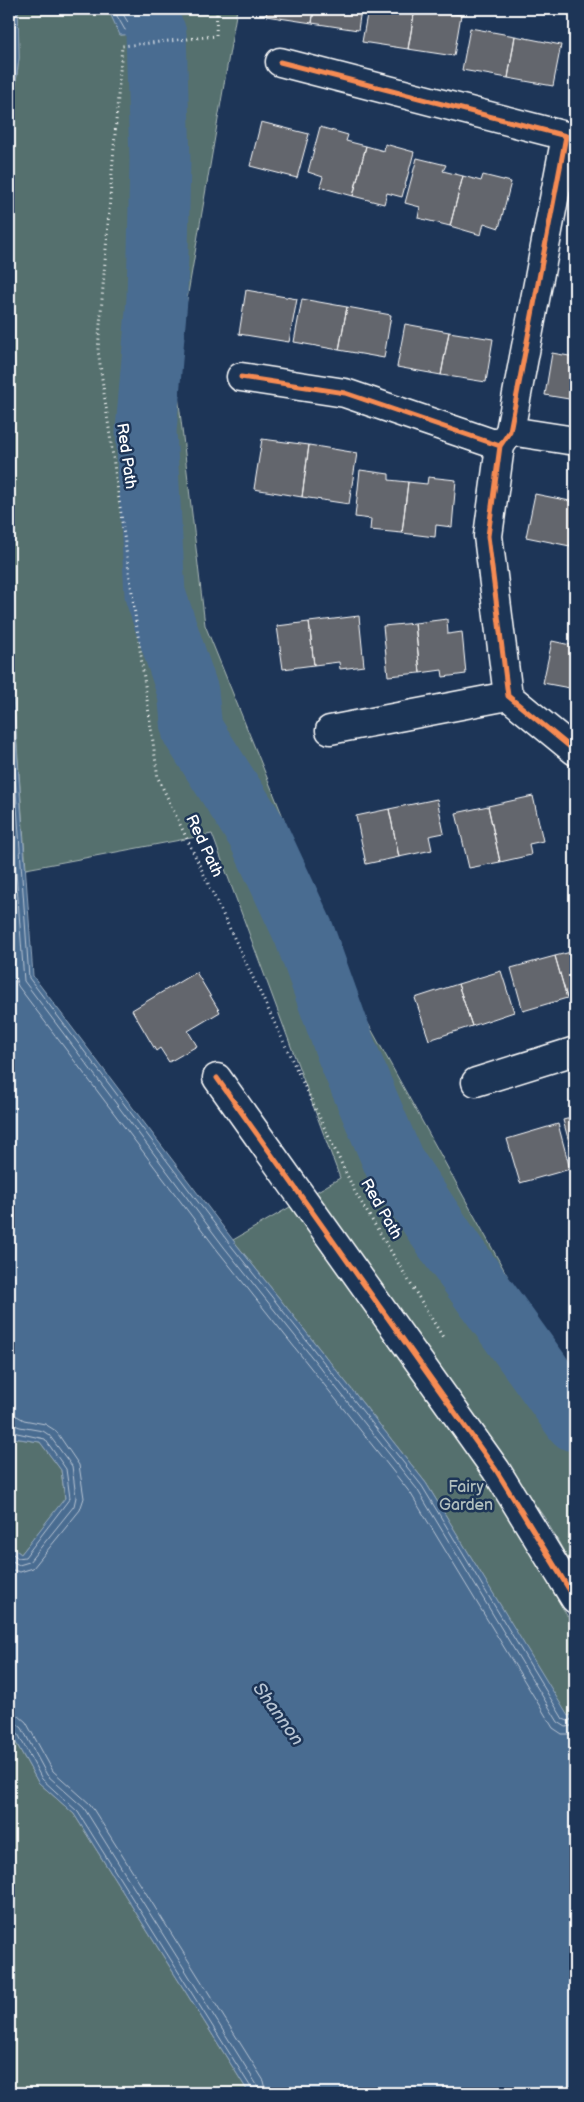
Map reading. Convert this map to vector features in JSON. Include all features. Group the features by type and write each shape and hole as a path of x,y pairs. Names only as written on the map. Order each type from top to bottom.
{"street":[{"path":"280,62 571,137 505,439 488,536 508,696 575,751"},
{"path":"241,377 345,393 505,439 575,441"},
{"path":"330,730 508,696"},
{"path":"476,1082 575,1051"},
{"path":"217,1078 496,1470 575,1599"}],"green space":[{"name":"Fairy Garden","path":"18,9 108,9 121,35 178,28 175,9 237,9 175,369 205,625 364,1016 566,1382 575,1394 575,1571 546,1520 493,1445 473,1456 575,1629 575,1713 568,1717 426,1483 233,1240 340,1178 212,834 26,869 9,636 9,139 19,58"},
{"path":"9,1431 13,1438 40,1442 61,1470 65,1499 21,1554 9,1545"},
{"path":"9,1730 38,1782 74,1814 249,2093 9,2093"}],"water":[{"path":"9,9 18,9 19,58 9,139"},
{"path":"108,9 175,9 179,28 156,34 120,35"},
{"name":"Shannon","path":"9,636 33,976 233,1240 426,1483 568,1716 575,1713 575,2093 249,2093 74,1814 38,1782 9,1730 9,1545 21,1554 65,1498 61,1470 40,1442 13,1438 9,1431"}],"building":[{"path":"267,9 314,9 312,23 266,16"},
{"path":"314,9 361,9 358,30 312,23"},
{"path":"368,9 415,9 408,49 362,42"},
{"path":"415,9 461,15 454,56 408,49"},
{"path":"470,28 515,36 508,78 462,70"},
{"path":"515,36 561,45 553,86 508,78"},
{"path":"261,122 309,134 297,178 250,166"},
{"path":"320,127 348,135 346,141 366,146 353,196 320,187 323,177 308,172"},
{"path":"385,144 414,152 402,197 387,193 384,204 353,196 366,146 384,151"},
{"path":"417,158 446,165 443,171 463,176 450,226 418,218 420,207 405,203"},
{"path":"483,175 511,182 499,228 484,223 481,235 450,226 463,176 481,181"},
{"path":"246,290 297,299 289,342 239,334"},
{"path":"302,299 347,307 339,350 294,342"},
{"path":"347,307 391,315 384,358 339,350"},
{"path":"405,324 449,332 441,375 397,367"},
{"path":"449,332 493,339 486,382 441,375"},
{"path":"552,353 575,357 575,400 545,395"},
{"path":"262,439 309,445 302,497 254,489"},
{"path":"309,445 357,453 349,504 302,497"},
{"path":"360,470 389,474 389,480 408,482 402,533 370,530 371,519 355,517"},
{"path":"428,477 456,480 452,527 436,525 435,537 402,533 408,482 427,484"},
{"path":"535,494 575,502 575,522 570,546 526,537"},
{"path":"575,522 575,547 570,546"},
{"path":"359,616 364,666 340,669 339,662 314,665 309,622"},
{"path":"447,619 448,634 462,632 466,674 443,677 442,670 420,673 415,623"},
{"path":"309,622 314,665 283,669 277,626"},
{"path":"415,623 420,673 388,676 383,626"},
{"path":"552,641 575,646 575,689 543,683"},
{"path":"533,796 543,841 529,844 531,855 500,862 488,806"},
{"path":"437,799 444,833 429,836 432,850 399,857 389,809"},
{"path":"488,806 500,862 469,868 456,813"},
{"path":"389,809 399,857 366,864 356,816"},
{"path":"575,951 575,996 567,998 555,956"},
{"path":"555,956 567,998 523,1011 511,968"},
{"path":"501,971 514,1012 472,1026 458,984"},
{"path":"196,972 220,1012 188,1031 197,1046 169,1062 160,1048 156,1051 132,1010"},
{"path":"458,984 472,1026 429,1040 415,998"},
{"path":"575,1117 575,1164 563,1120"},
{"path":"558,1124 570,1169 520,1183 507,1139"}],"waterway":[{"path":"156,34 160,160 157,299 146,431 155,594 188,692 192,730 257,832 304,933 346,1050 394,1163 452,1250 575,1421"}],"cycle path":[{"path":"280,62 566,136 510,431 500,446 488,536 508,696 575,751"},
{"path":"241,377 345,393 500,446"},
{"path":"217,1078 496,1470 575,1599"}]}
